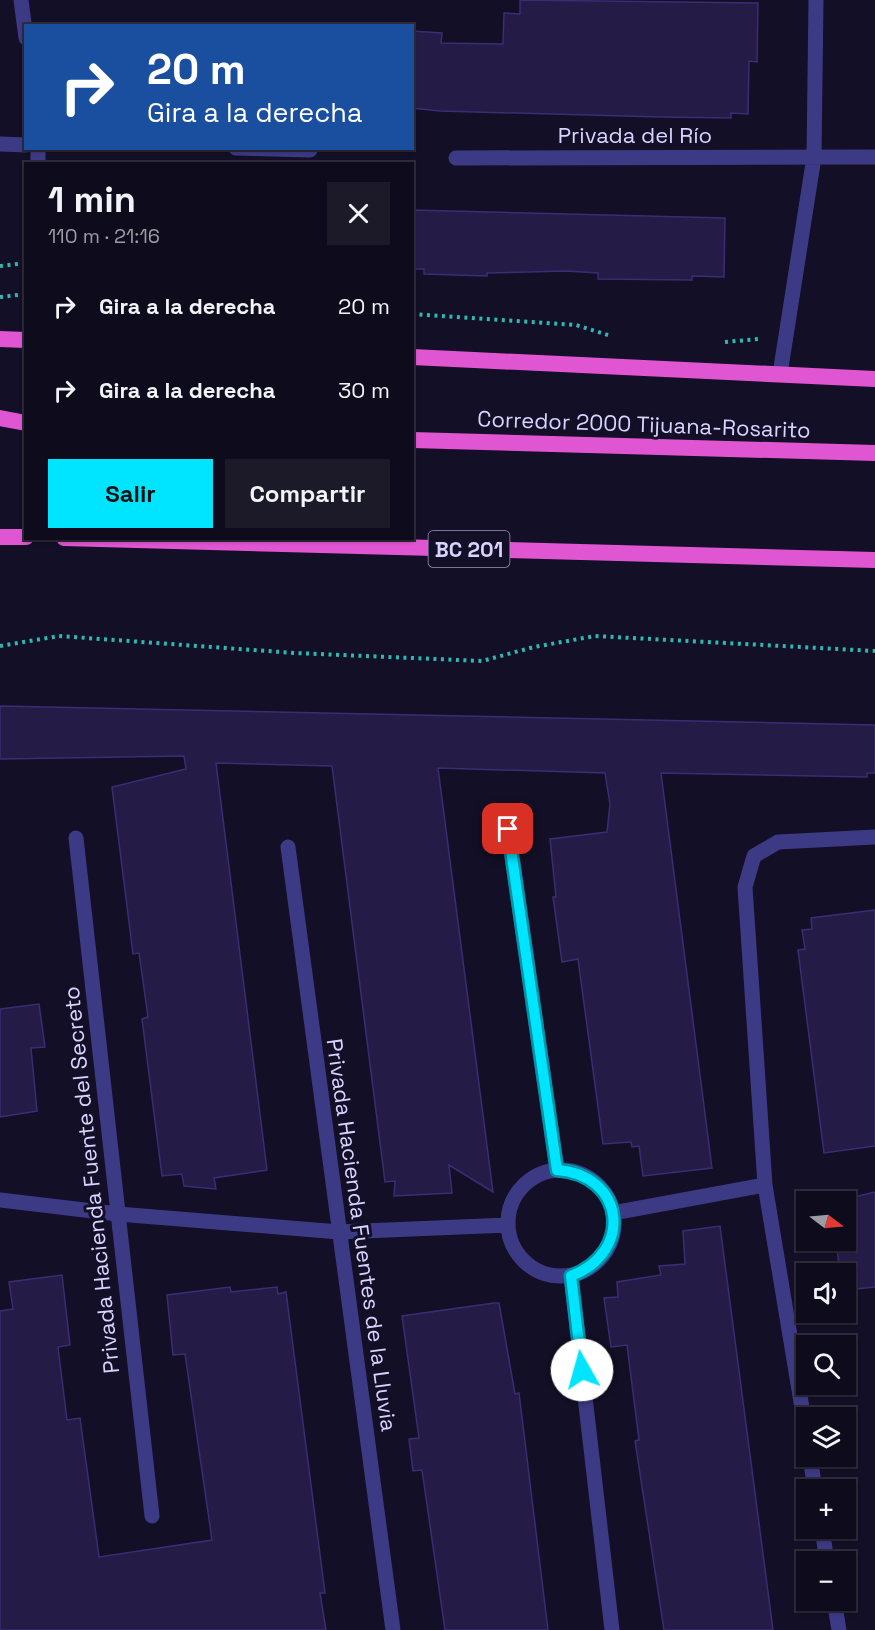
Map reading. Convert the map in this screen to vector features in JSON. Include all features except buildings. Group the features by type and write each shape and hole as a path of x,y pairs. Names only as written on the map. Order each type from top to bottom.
{"highway":[{"path":"0,339 24,340"},
{"path":"414,357 875,379"},
{"path":"0,418 24,423"},
{"path":"0,427 24,428"},
{"name":"Corredor 2000 Tijuana-Rosarito","path":"414,440 875,453"},
{"path":"0,537 24,537"},
{"name":"BC 201","path":"137,540 875,560"}],"street":[{"path":"21,0 24,24"},
{"path":"780,374 814,157 816,0"},
{"path":"0,144 24,145"},
{"name":"Privada del Río","path":"456,158 875,157"},
{"path":"508,829 557,1170"},
{"path":"802,1407 765,1185 745,888 754,856 777,842 875,837"},
{"name":"Privada Hacienda Fuente del Secreto","path":"76,838 152,1516"},
{"name":"Privada Hacienda Fuentes de la Lluvia","path":"288,847 393,1630"},
{"path":"557,1170 587,1176 599,1186 608,1199 613,1214 614,1230 609,1246 599,1260 586,1270 571,1276 552,1276 535,1270 521,1259 511,1243 508,1225 509,1209 516,1194 527,1182 541,1173 557,1170"},
{"path":"613,1214 765,1185"},
{"path":"0,1200 118,1214 339,1232 508,1225"},
{"path":"571,1276 612,1630"},
{"path":"835,1611 838,1630"}],"path":[{"path":"0,266 24,263"},
{"path":"0,297 24,294"},
{"path":"414,314 576,325 616,338"},
{"path":"717,342 786,336"},
{"path":"0,646 59,636 295,653 482,661 534,647 595,636 875,651"}],"route":[{"path":"508,829 557,1170 573,1171 587,1176 599,1186 608,1199 613,1214 614,1230 609,1246 599,1260 586,1270 571,1276 582,1370"}]}
